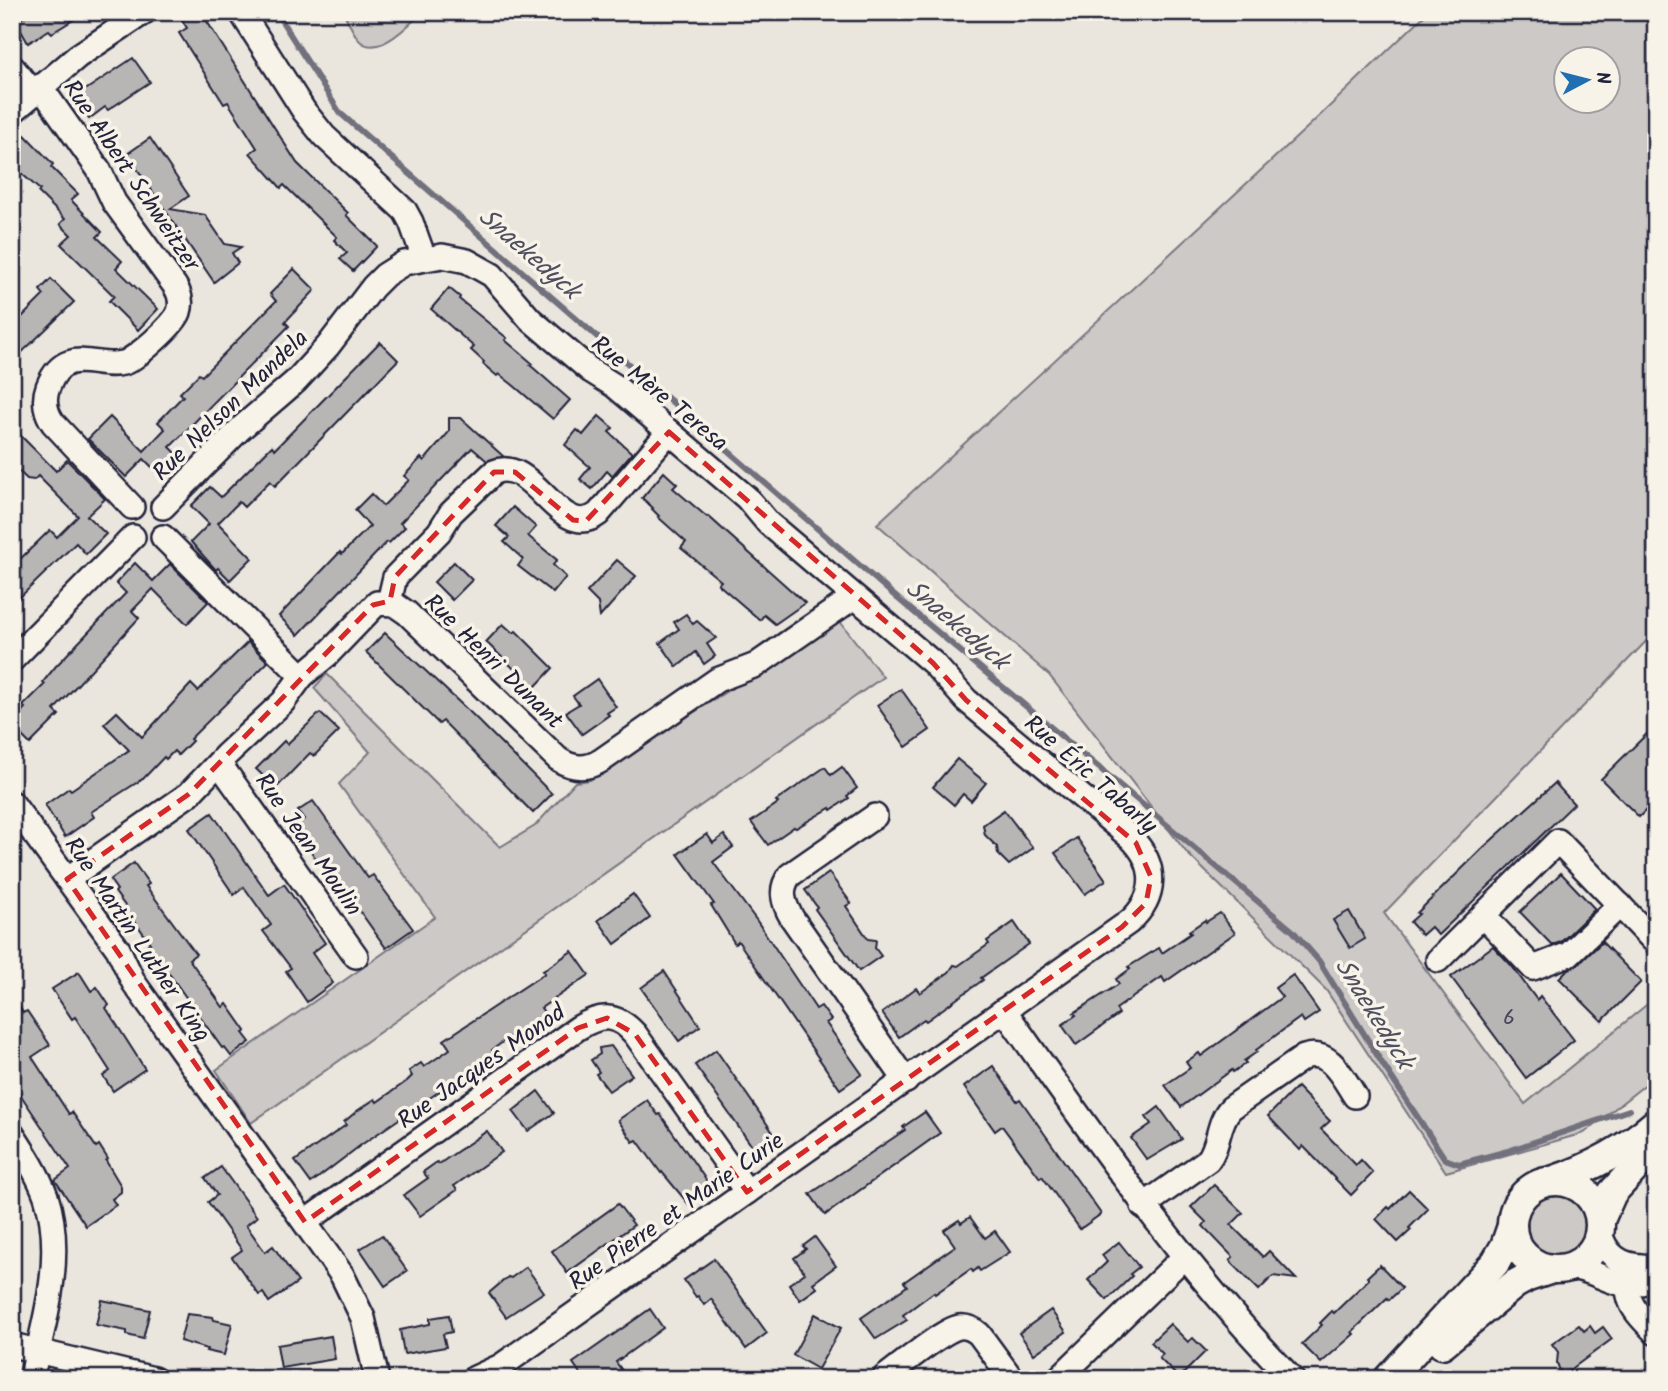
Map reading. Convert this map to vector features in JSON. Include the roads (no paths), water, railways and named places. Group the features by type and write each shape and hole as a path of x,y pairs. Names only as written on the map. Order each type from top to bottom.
{"street":[{"path":"12,111 95,44 144,12"},
{"path":"241,12 304,111 324,136 405,211 424,258"},
{"name":"Rue Albert Schweitzer","path":"12,67 37,89 99,170 114,202 175,286 180,298 176,319 134,358 121,363 94,360 74,362 57,372 46,394 46,407 53,424 132,507"},
{"name":"Rue Mère Teresa","path":"424,258 456,257 487,271 530,319 591,371 615,386 747,498 768,523 897,634"},
{"name":"Rue Nelson Mandela","path":"163,507 240,429 280,396 314,362 379,281 398,266 424,258"},
{"path":"389,603 395,578 439,532 451,513 494,472 502,469 515,472 573,520 586,521 598,514 669,432"},
{"path":"148,500 163,507 169,519 168,530 163,537 149,544 133,537 126,523 132,507 148,500"},
{"path":"12,660 133,537"},
{"path":"163,537 302,676"},
{"name":"Rue Henri Dunant","path":"67,879 181,801 283,702 302,676 327,655 373,606 389,603 407,612 558,758 568,765 584,768 602,760 717,680 756,665 854,597"},
{"name":"Rue Éric Tabarly","path":"897,634 933,663 966,700 1131,838 1144,855 1151,884 1149,897 1136,915 906,1081"},
{"name":"Rue Jean Moulin","path":"219,763 356,956"},
{"name":"Rue Martin Luther King","path":"12,803 118,949 134,983 342,1275 357,1301 369,1336 377,1379"},
{"path":"875,816 790,875 784,886 783,899 792,918 906,1081"},
{"path":"1437,960 1558,841 1656,943"},
{"path":"1482,915 1533,968 1569,954 1620,905"},
{"path":"1004,1010 1183,1258 1240,1325 1292,1379"},
{"name":"Rue Jacques Monod","path":"305,1222 578,1028 607,1017 621,1021 635,1034 747,1192"},
{"path":"1143,1206 1211,1157 1224,1116 1231,1108 1304,1057 1314,1054 1324,1056 1355,1096"},
{"name":"Rue Pierre et Marie Curie","path":"473,1379 501,1366 906,1081"},
{"path":"1388,1379 1495,1263 1505,1246 1515,1209 1525,1194 1539,1185 1602,1161 1656,1123"},
{"path":"12,1134 40,1183 52,1226 52,1271 32,1379"},
{"path":"1404,1379 1461,1326 1515,1284 1528,1277 1581,1262 1591,1253 1612,1193 1656,1145"},
{"path":"1551,1181 1569,1183 1584,1191 1595,1204 1610,1254 1621,1263 1628,1275 1640,1284 1656,1278"},
{"path":"1512,1226 1514,1238 1522,1254 1536,1264 1590,1270 1618,1284 1628,1275 1656,1265"},
{"path":"1058,1379 1183,1258"},
{"path":"1628,1275 1632,1307 1656,1333"},
{"path":"885,1377 951,1329 964,1327 979,1334 1012,1379"},
{"path":"12,1345 154,1379"}],"waterway":[{"name":"Snaekedyck","path":"276,12 340,113 896,597 1293,931 1319,961 1445,1159 1459,1164 1508,1151 1629,1110"}]}
